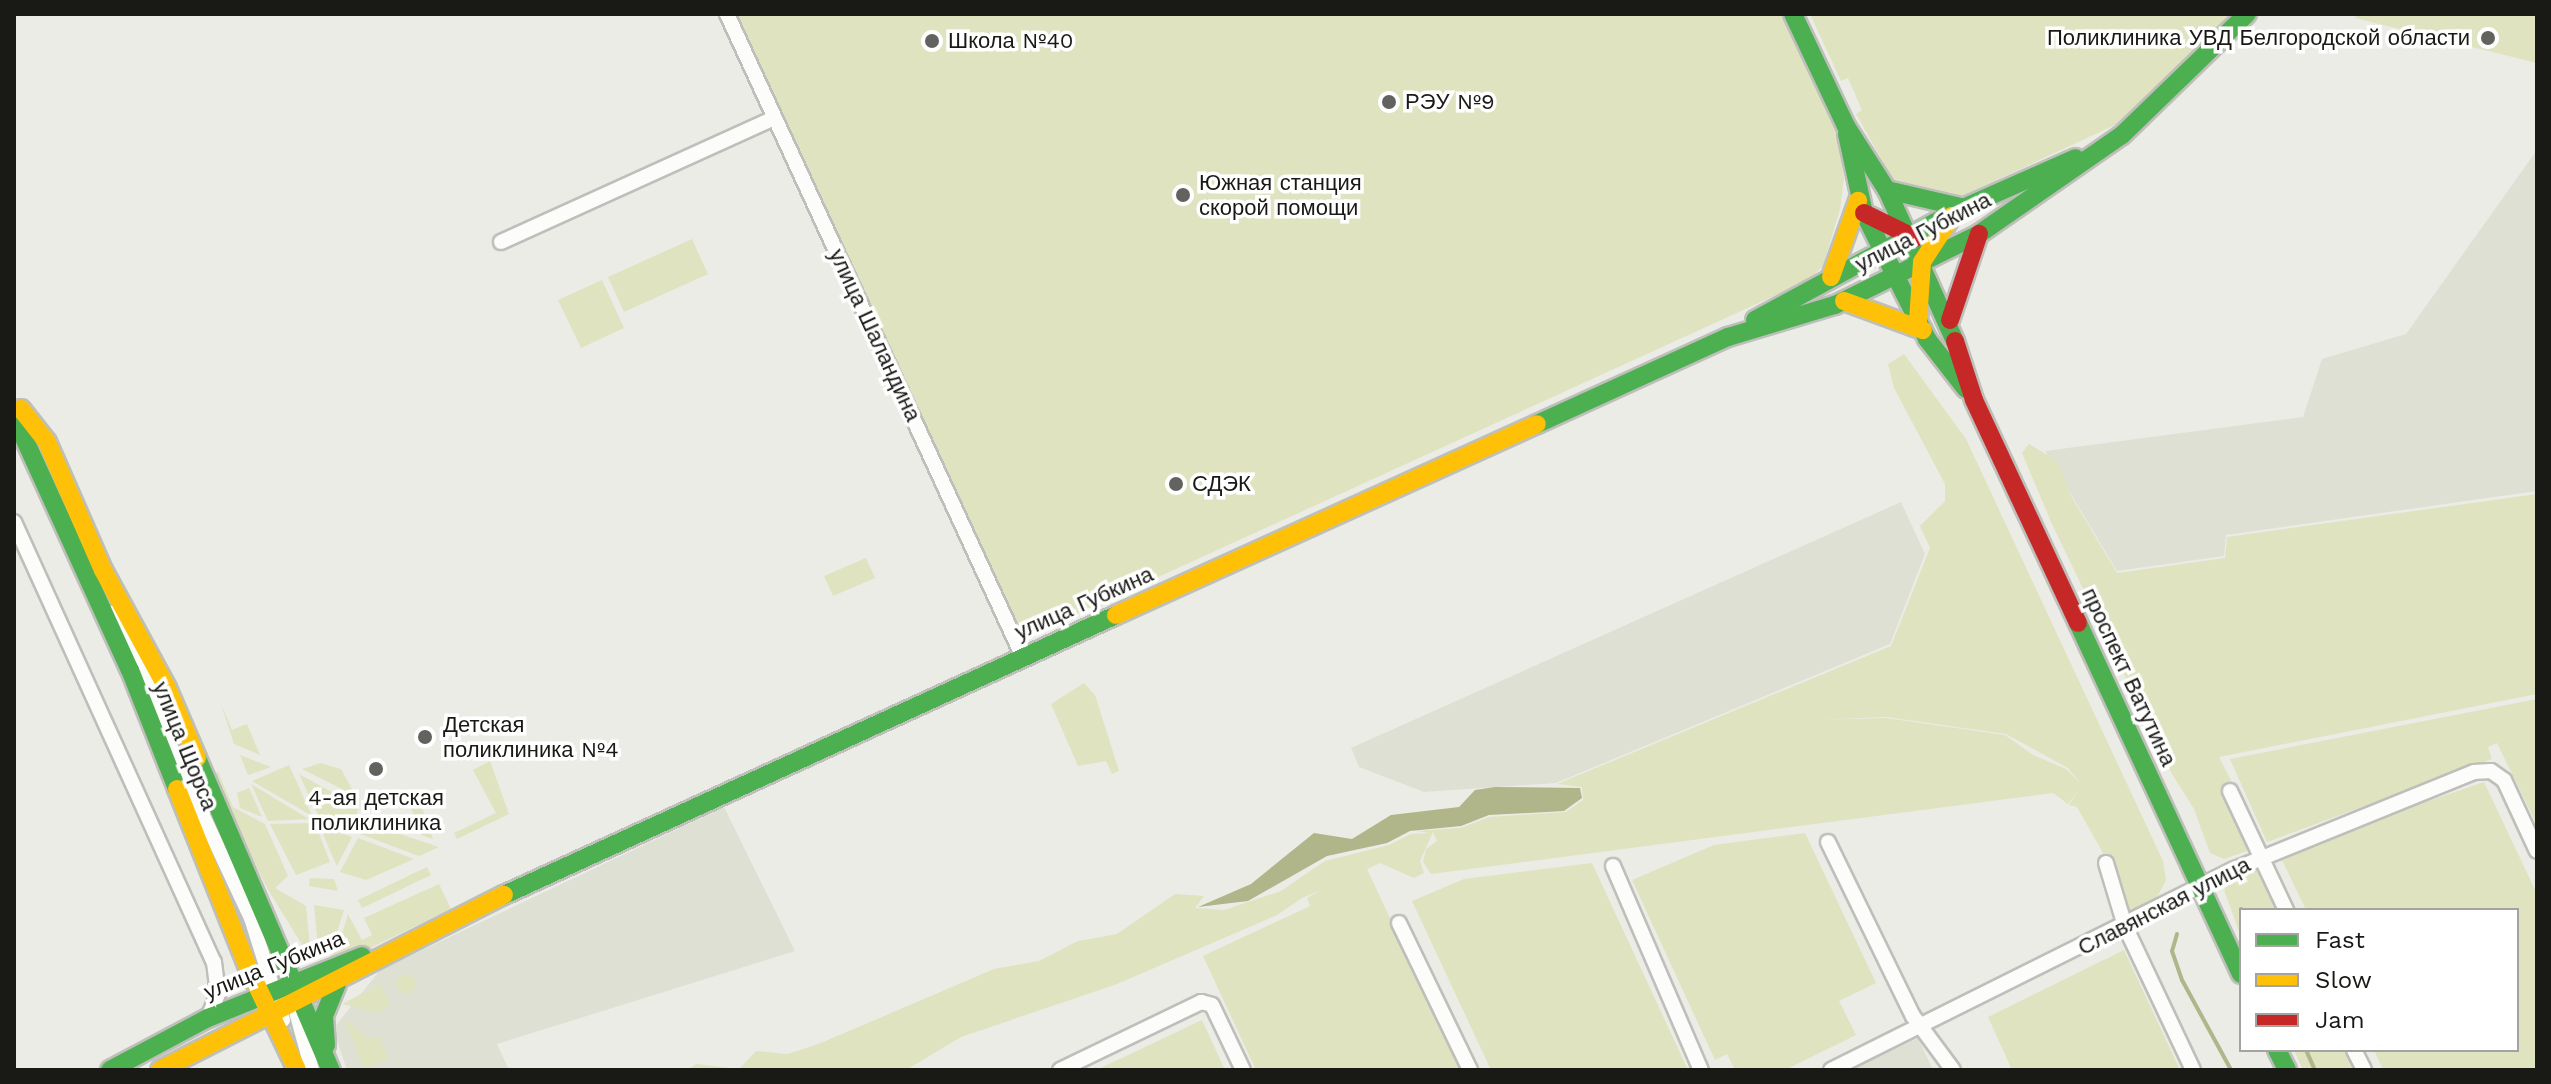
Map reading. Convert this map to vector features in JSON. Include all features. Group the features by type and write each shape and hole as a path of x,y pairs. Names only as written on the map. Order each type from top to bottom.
{"main road":[{"name":"проспект Ватутина","path":"1793,14 1846,126 1889,194 1948,315 1956,363 2239,970"},
{"name":"улица Губкина","path":"1728,337 1848,298 1975,236 2122,135 2247,14"},
{"name":"проспект Ватутина","path":"1846,126 1861,207 1921,326 1956,363"},
{"name":"улица Губкина","path":"110,1070 231,1008 337,984 462,915 1728,337 1959,210 2122,135"},
{"path":"1861,207 1882,212 1889,194"},
{"path":"1889,194 1959,210"},
{"path":"1848,298 1872,272 1882,250 1890,228 1889,194"},
{"path":"1861,207 1890,228 1932,244 1975,236"},
{"path":"1838,274 1861,207"},
{"path":"1959,210 1952,230 1975,236"},
{"path":"1921,326 1918,284 1922,262 1959,210"},
{"path":"1948,315 1975,236"},
{"path":"1838,274 1872,272 1895,275 1918,284 1948,315"},
{"path":"1838,274 1856,279 1848,298"},
{"path":"1848,298 1921,326"},
{"path":"1921,326 1928,306 1948,315"},
{"name":"улица Щорса","path":"20,418 47,442 103,570 167,688 264,911 282,953 287,1051 300,1070"},
{"name":"улица Щорса","path":"20,418 130,670 240,946 283,998 330,1070"},
{"name":"улица Губкина","path":"160,1070 229,1037 283,998 427,924 462,915"},
{"path":"231,1008 243,972 240,946"},
{"path":"330,1070 324,1016 337,984"},
{"path":"229,1037 265,1035 287,1051"},
{"path":"2278,1052 2287,1070"}],"street":[{"name":"улица Шаландина","path":"727,14 1023,657"},
{"path":"501,242 774,118"},
{"path":"14,522 214,962 218,994 208,1018"},
{"name":"улица Щорса","path":"103,570 129,646 187,773 264,911"},
{"path":"130,670 187,773 251,918 312,1070"},
{"name":"Славянская улица","path":"1831,1070 2260,857 2474,772 2491,771 2504,780 2537,851"},
{"path":"2230,791 2285,908"},
{"path":"1828,842 1919,1026 1953,1070"},
{"path":"2106,863 2125,926 2193,1070"},
{"path":"1613,866 1701,1070"},
{"path":"1399,923 1470,1070"},
{"path":"283,998 300,1070"},
{"path":"1060,1070 1201,1002 1212,1005 1243,1070"},
{"path":"2355,1052 2364,1070"}],"shaded area":[{"path":"736,14 1781,14 1837,133 1844,179 1840,209 1823,266 1809,280 1029,636 1016,625"},
{"path":"1810,14 2232,14 2117,124 1958,198 1895,183 1856,114 1862,110 1848,78 1841,81"},
{"name":"Поликлиника УВД Белгородской области","path":"2357,14 2537,14 2537,63 2355,18"},
{"path":"2537,150 2537,491 2226,535 2224,556 2117,571 2045,451 2303,417 2322,359 2406,334"},
{"path":"692,239 708,274 624,312 608,277"},
{"path":"602,280 624,328 581,348 558,300"},
{"path":"1904,354 1966,439 2163,861 2166,880 2153,905 2127,917 2116,876 2077,807 2069,805 2079,789 2068,804 2053,793 1431,874 1423,862 1426,849 1437,841 1433,832 1420,861 1424,873 1414,878 1380,863 1367,869 1461,1070 1256,1070 1203,956 1310,906 1307,898 1321,890 1302,898 1277,915 1117,984 961,1037 906,1070 688,1070 696,1064 739,1069 756,1051 788,1054 821,1043 994,969 1039,961 1078,941 1117,934 1175,894 1204,896 1195,908 1224,910 1281,891 1325,861 1389,845 1411,834 1430,833 1416,831 1461,828 1489,817 1566,812 1583,800 1582,787 1557,784 1891,646 1930,548 1920,526 1945,501 1945,484 1894,388 1888,364","holes":["1886,717 2006,734 2068,768 2082,785 2066,769 2033,755 2005,735 1886,718 1817,720"]},
{"path":"2029,444 2057,461 2071,496 2117,573 2225,558 2227,537 2537,494 2537,694 2219,757 2264,845 2224,859 2210,853 2194,809 2172,774 2052,524 2022,453"},
{"path":"1901,502 1925,554 1890,644 1556,783 1424,792 1359,767 1351,748"},
{"path":"866,558 875,578 833,596 824,576"},
{"path":"1084,683 1095,695 1119,771 1112,774 1106,761 1078,766 1051,704"},
{"path":"2537,699 2537,825 2497,743 2488,747 2492,759 2267,842 2230,759"},
{"path":"221,704 232,730 247,724 260,755 234,744"},
{"path":"240,755 271,767 248,775"},
{"path":"490,761 509,814 457,839 454,833 496,813 473,770"},
{"path":"320,763 341,769 356,796 302,769"},
{"path":"289,765 312,816 252,781"},
{"path":"218,772 233,807 265,824 288,876 275,888 306,906 311,959 267,888 212,775"},
{"path":"299,774 359,807 351,830 318,815"},
{"path":"2484,782 2537,894 2537,1070 2383,1070 2375,1052 2519,1052 2519,908 2305,908 2282,860 2382,817"},
{"path":"251,784 309,819 268,821"},
{"path":"1495,787 1580,788 1582,798 1564,811 1489,815 1461,826 1410,831 1387,843 1327,856 1248,901 1198,907 1251,884 1314,833 1352,839 1391,815 1459,807 1475,790"},
{"path":"249,788 262,817 240,808 237,793"},
{"path":"407,797 421,805 433,839 421,835"},
{"path":"724,807 795,951 497,1044 509,1070 347,1070 333,1029 380,970"},
{"path":"363,822 439,847 419,856 360,834"},
{"path":"315,823 330,862 296,875 270,824"},
{"path":"319,824 352,837 337,866 331,853"},
{"path":"1805,833 1876,983 1839,1001 1856,1035 1785,1070 1735,1070 1727,1054 1715,1060 1632,880 1714,845"},
{"path":"358,838 414,859 366,880 340,872"},
{"path":"2272,862 2294,908 2239,908 2239,931 2224,890 2233,877"},
{"path":"1592,863 1688,1070 1491,1070 1412,901 1464,879"},
{"path":"427,867 431,875 362,908 358,900"},
{"path":"310,878 334,879 338,891 309,886"},
{"path":"439,884 451,909 337,964 319,966 337,950 348,914 362,940 372,935 364,918"},
{"path":"314,905 344,910 333,945 319,958"},
{"path":"2124,950 2180,1070 2012,1070 1988,1017"},
{"path":"402,974 410,974 416,984 410,994 402,994 396,988 396,980"},
{"path":"381,984 390,1004 377,1013 342,1004"},
{"path":"343,1016 366,1037 380,1037 388,1059 364,1070"},
{"path":"1202,1020 1225,1070 1096,1070 1124,1057"},
{"path":"1918,1038 1933,1070 1850,1070"},
{"path":"2295,1052 2364,1052 2372,1070 2303,1070"}],"waterway":[{"path":"2177,934 2172,951 2182,980 2231,1070"},
{"path":"2307,1052 2315,1070"}],"traffic: fast":[{"path":"1793,14 1846,126 1887,190 1955,341"},
{"path":"1537,424 1728,337 1835,305 1979,234 2122,135 2247,14"},
{"path":"1847,134 1864,213 1927,339 1966,389"},
{"path":"1755,320 1954,212 2076,158"},
{"path":"1887,190 1965,208"},
{"path":"14,416 130,670 177,789"},
{"path":"504,895 1116,615"},
{"path":"2078,623 2239,970"},
{"path":"197,758 331,1070"},
{"path":"110,1070 208,1018 362,956"},
{"path":"326,1045 324,1016 337,984"},
{"path":"2278,1052 2287,1070"}],"traffic: slow":[{"path":"1831,277 1858,201"},
{"path":"1918,321 1922,262 1952,216"},
{"path":"1844,301 1923,330"},
{"path":"21,409 47,442 103,570 167,688 197,758"},
{"path":"1116,615 1537,424"},
{"path":"177,789 247,965 297,1070"},
{"path":"160,1070 504,895"}],"traffic: jam":[{"path":"1864,213 1915,238"},
{"path":"1950,320 1979,234"},
{"path":"1955,341 1974,400 2078,623"}],"place":[{"name":"Поликлиника УВД Белгородской области","path":"2488,38"},
{"name":"Школа №40","path":"932,41"},
{"name":"РЭУ №9","path":"1389,102"},
{"name":"Южная станция скорой помощи","path":"1183,195"},
{"name":"СДЭК","path":"1176,484"},
{"name":"Детская поликлиника №4","path":"425,737"},
{"name":"4-ая детская поликлиника","path":"376,769"}]}
